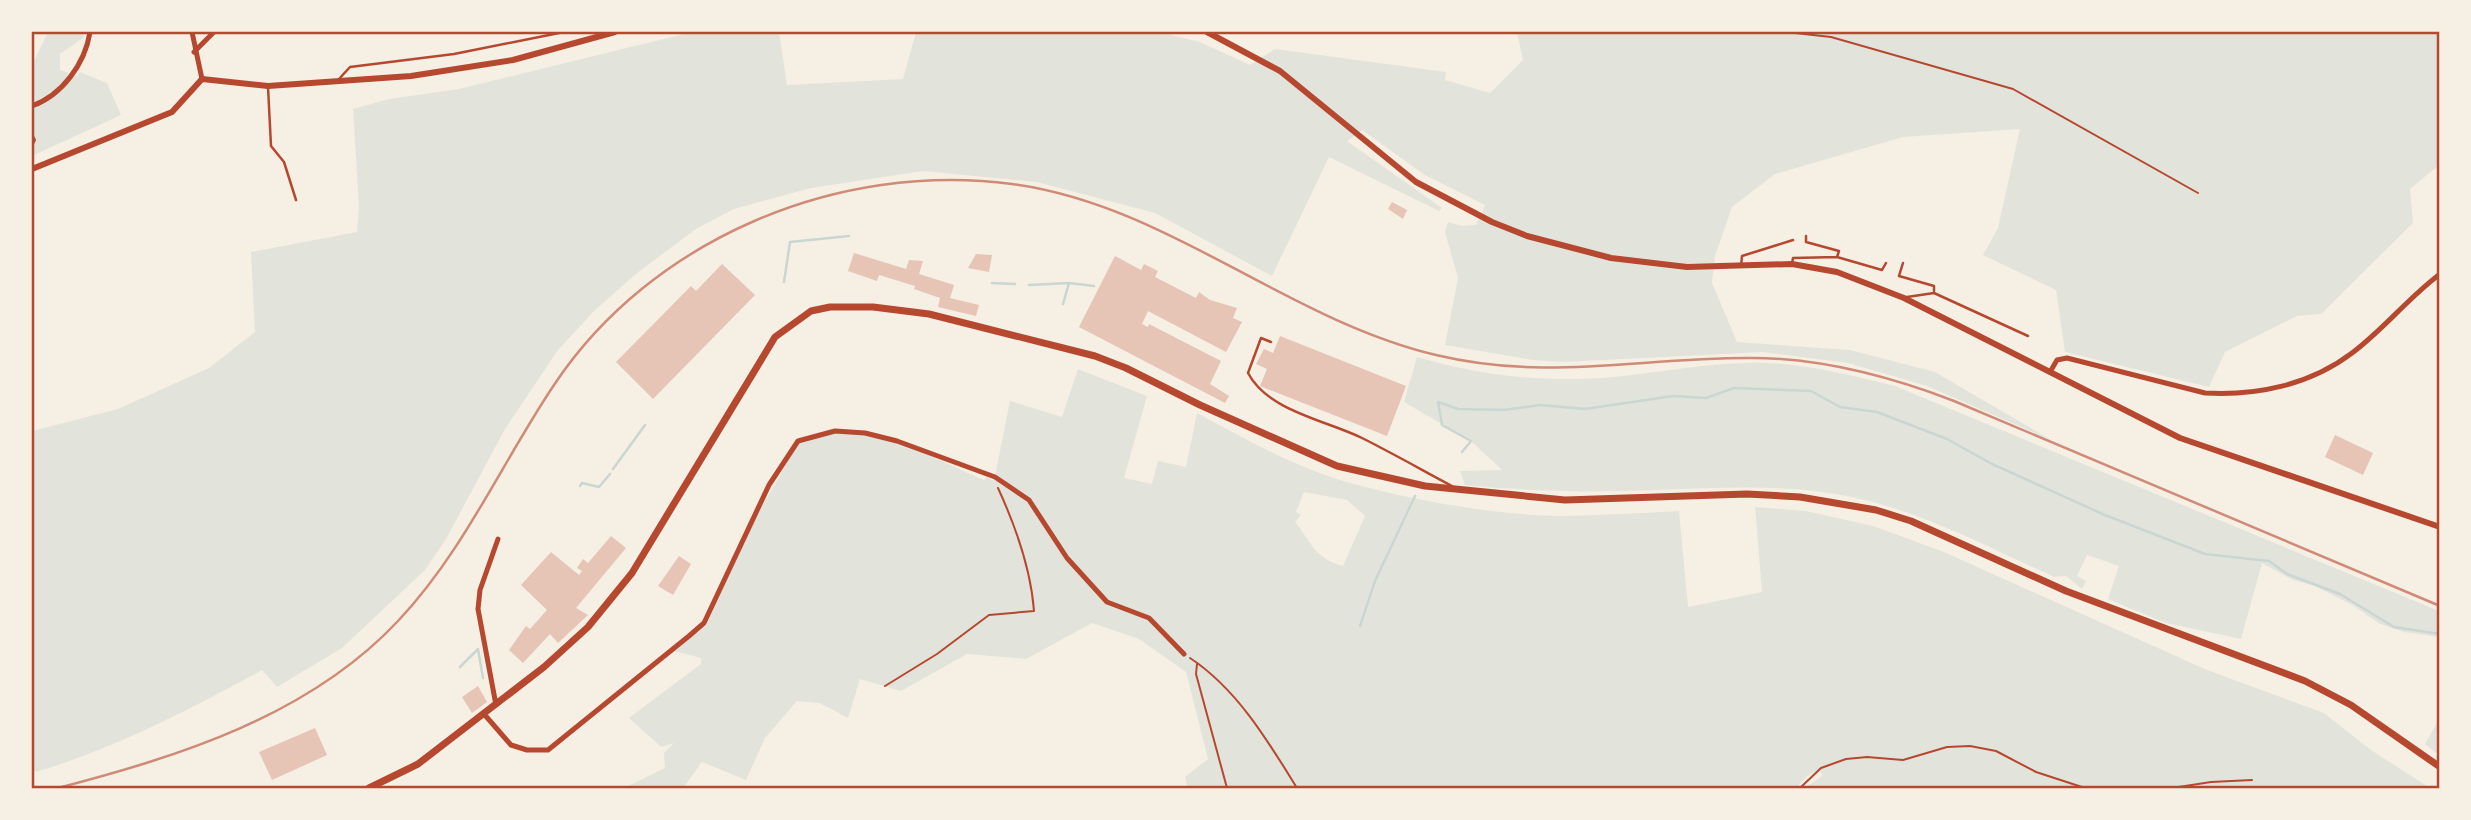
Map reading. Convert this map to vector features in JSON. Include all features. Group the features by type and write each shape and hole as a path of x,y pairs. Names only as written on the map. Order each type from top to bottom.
{"main road":[{"path":"369,789 418,764 544,667 588,626 632,573 694,475 769,345 780,332 811,311 852,306 929,314 1067,347 1126,368 1200,405 1337,466 1461,491 1564,499 1747,494 1800,497 1876,510 1911,522 2066,591 2305,681 2351,705 2440,767"}],"street":[{"path":"32,106 53,95 73,72 81,61 90,32"},
{"path":"192,32 194,52 202,79"},
{"path":"194,52 214,32"},
{"path":"202,79 268,86 411,76 513,60 615,32"},
{"path":"1207,32 1280,71 1416,181 1492,222 1527,236 1611,258 1687,267 1792,264 1837,272 1904,298 2180,438 2440,527"},
{"path":"32,169 172,112 202,79"},
{"path":"2050,372 2057,360 2067,358 2205,393 2228,394 2272,389 2306,379 2352,353 2440,274"},
{"path":"484,713 511,745 527,750 548,750 704,623 769,485 797,441 835,431 865,433 910,445 995,477 1029,500 1068,558 1107,602 1149,618 1184,654"},
{"path":"496,705 478,609 480,590 498,539"}],"lane":[{"path":"339,79 350,66 454,54 564,32"},
{"path":"268,86 271,146 278,158 284,162 296,200"},
{"path":"1806,236 1805,242 1839,251 1837,257"},
{"path":"1741,266 1742,256 1793,240"},
{"path":"1792,264 1793,258 1837,257 1882,270 1886,263"},
{"path":"1903,263 1899,276 1934,286 1934,293"},
{"path":"1904,298 1934,293 2028,336"},
{"path":"1271,342 1261,338 1248,373 1254,384 1275,401 1361,438 1461,491"}],"path":[{"path":"1786,32 1831,37 2013,89 2198,193"},
{"path":"32,134 35,140 32,146"},
{"path":"885,686 937,654 989,615 1034,611 1032,593 1012,517 995,477"},
{"path":"1227,789 1196,674 1197,662 1215,675 1267,739 1297,789"},
{"path":"1800,789 1821,768 1846,759 1867,757 1903,760 1947,747 1970,746 1996,751 2036,772 2085,789"},
{"path":"2172,789 2211,782 2252,780"}],"shaded area":[{"path":"48,32 84,32 83,38 60,54 60,70 77,76 80,72 107,83 121,115 32,156 35,141 32,135 32,65"},
{"path":"692,32 779,32 787,85 903,79 916,32 1158,32 1200,42 1250,65 1275,49 1446,72 1445,80 1490,93 1523,60 1517,32 2439,32 2439,165 2410,189 2413,223 2321,314 2297,316 2225,352 2209,387 2065,352 2056,290 1983,255 1998,228 2020,129 1903,137 1775,174 1732,207 1715,256 1712,283 1737,342 1850,350 1935,372 2051,440 1927,386 1848,363 1763,352 1564,362 1533,360 1445,345 1458,278 1445,232 1448,222 1462,226 1476,225 1485,205 1425,175 1362,130 1347,141 1442,208 1439,211 1329,157 1272,276 1155,213 1037,182 923,171 811,188 734,209 696,229 637,273 595,310 558,350 505,429 446,539 425,570 342,648 277,687 262,670 152,727 95,752 36,772 32,768 32,431 118,409 209,368 255,332 251,252 357,232 359,207 353,109 389,99 459,89"},
{"path":"1417,357 1490,373 1564,379 1768,363 1816,369 1895,386 2439,611 2439,637 2404,632 2380,624 2354,606 2315,586 2293,580 2262,563 2241,639 2166,623 2108,599 2119,566 2087,555 2077,576 2086,581 2082,589 2066,576 2054,577 1930,521 1878,504 1823,492 1765,488 1561,491 1465,485 1460,471 1502,470 1471,441 1404,402"},
{"path":"1078,369 1147,396 1124,478 1152,484 1158,461 1186,467 1197,413 1319,473 1421,499 1481,510 1540,515 1581,516 1679,511 1688,607 1762,592 1755,507 1806,511 1873,526 1944,552 2207,670 2324,713 2371,750 2430,788 1805,788 1822,776 1820,769 1806,777 1796,788 1188,788 1185,777 1208,759 1186,672 1139,639 1092,623 1026,659 967,654 901,691 860,679 848,718 820,703 797,701 765,738 746,780 702,762 683,788 624,788 665,768 664,753 674,743 661,747 629,718 701,664 701,658 674,651 706,626 751,526 799,442 836,433 873,436 912,448 984,480 987,477 994,481 1010,401 1062,417","holes":["1304,492 1347,500 1365,516 1343,566 1320,554 1295,522 1301,515 1296,512"]},
{"path":"2439,719 2440,755 2425,744"}],"building":[{"path":"1392,202 1407,210 1403,219 1388,209"},
{"path":"854,253 906,269 909,260 923,261 919,274 954,285 950,298 979,305 976,316 938,307 940,298 914,289 915,286 879,275 877,281 848,271"},
{"path":"976,254 992,255 989,272 968,268"},
{"path":"1115,256 1141,270 1144,264 1158,271 1155,277 1196,298 1199,292 1210,300 1237,308 1233,318 1242,322 1226,352 1148,311 1142,324 1148,327 1149,324 1221,361 1210,384 1229,396 1225,403 1079,327"},
{"path":"722,264 755,295 653,399 616,362 691,286 696,291"},
{"path":"1280,336 1406,386 1387,436 1260,386 1267,369 1256,364 1264,349 1273,353"},
{"path":"2335,435 2373,453 2363,475 2325,457"},
{"path":"611,536 626,548 576,608 588,615 558,643 550,634 523,663 509,650 526,626 530,629 547,610 521,585 551,552 579,575 582,571 577,568 583,559 588,563"},
{"path":"679,556 691,564 673,595 658,586"},
{"path":"478,686 487,702 472,713 462,697"},
{"path":"315,728 327,755 272,780 259,752"}],"waterway":[{"path":"784,282 790,242 849,236"},
{"path":"992,283 1015,284"},
{"path":"1029,285 1069,283 1094,286"},
{"path":"1063,304 1069,283"},
{"path":"1462,452 1471,441 1442,425 1438,402 1458,409 1503,410 1540,405 1585,409 1673,396 1706,398 1734,388 1811,391 1840,407 1877,412 1947,439 1992,464 2105,515 2205,554 2269,561 2287,574 2340,594 2394,627 2440,634"},
{"path":"613,469 645,425"},
{"path":"580,486 582,483 599,487 610,474"},
{"path":"1360,626 1375,581 1415,496"},
{"path":"478,649 483,678"},
{"path":"460,667 478,649"}],"railway":[{"path":"58,788 196,746 283,707 324,683 363,654 398,621 421,594 443,566 554,385 595,333 643,288 696,251 755,221 817,199 881,185 947,180 1012,184 1069,196 1123,215 1175,238 1328,316 1381,338 1436,355 1477,363 1556,368 1752,358 1804,361 1880,376 1954,401 2440,606"}]}
